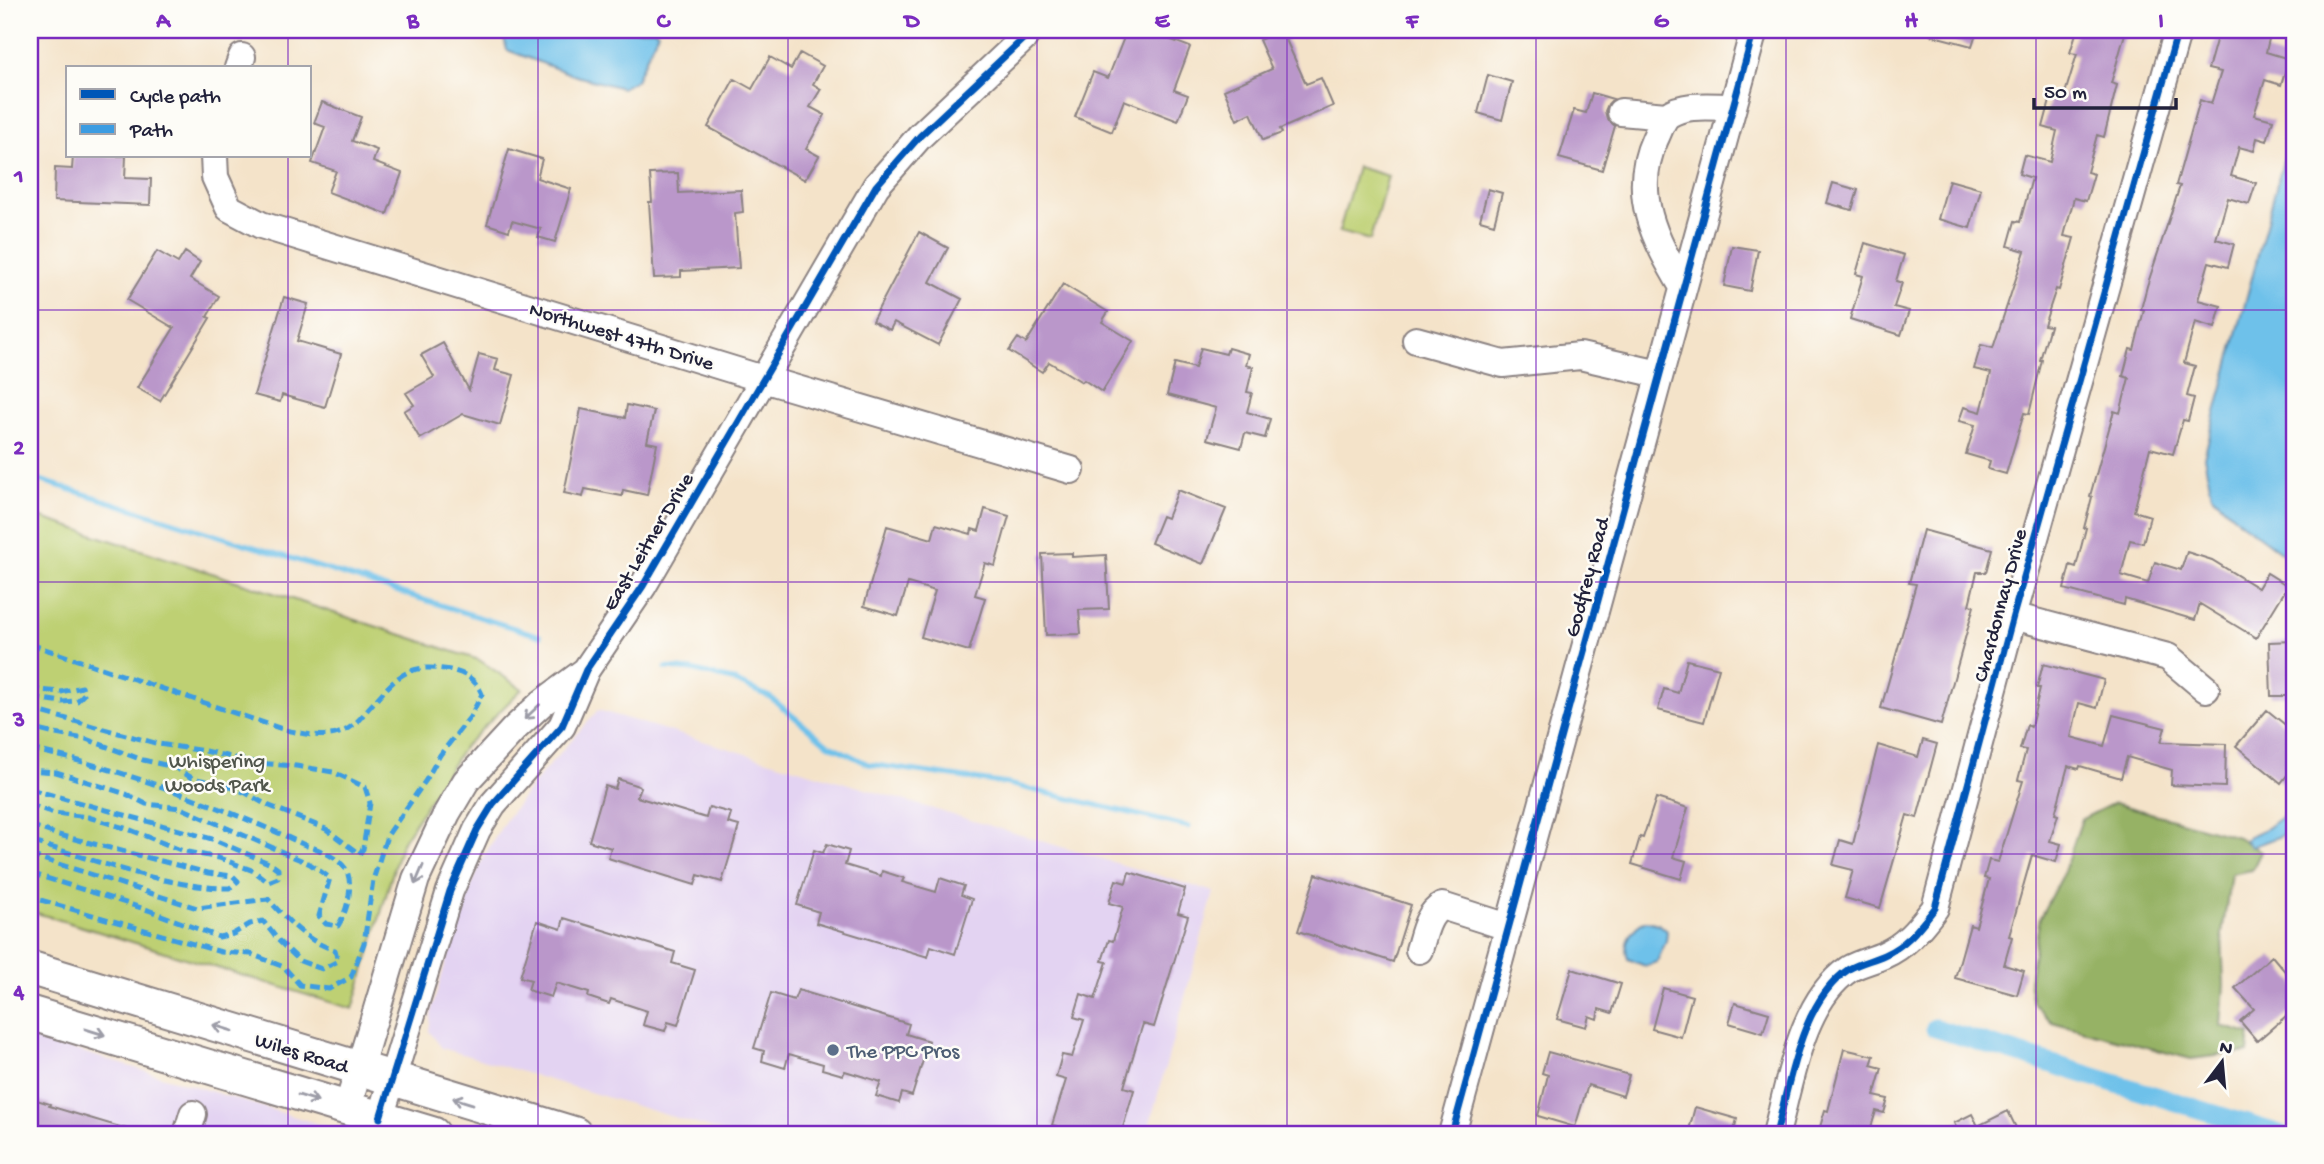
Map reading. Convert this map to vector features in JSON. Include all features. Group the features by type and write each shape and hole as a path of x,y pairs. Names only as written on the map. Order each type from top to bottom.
{"main road":[{"name":"Wiles Road","path":"30,968 575,1134"},
{"name":"Wiles Road","path":"30,1013 433,1134"}],"street":[{"name":"East Leitner Drive","path":"380,1118 450,891 477,830 492,804 562,726 586,670 643,586 876,186 920,136 1023,39 1029,30"},
{"name":"Godfrey Road","path":"1452,1134 1754,30"},
{"name":"Chardonnay Drive","path":"1776,1134 1806,1024 1826,989 1850,969 1886,954 1911,939 1935,908 2178,30"},
{"path":"1622,112 1666,116 1695,107 1732,107"},
{"path":"1666,116 1650,149 1645,179 1645,203 1665,256 1683,287"},
{"name":"Northwest 47th Drive","path":"214,158 215,177 229,208 261,225 762,379 1071,470"},
{"path":"1416,340 1503,364 1580,356 1659,374"},
{"name":"Chardonnay Drive","path":"2014,616 2168,657 2206,689"},
{"name":"East Leitner Drive","path":"347,1110 416,878 447,813 466,781 514,729 542,703 586,670"},
{"path":"447,813 477,830"},
{"path":"1419,950 1427,924 1433,913 1442,906 1508,927"},
{"path":"393,956 426,965"}],"shaded area":[{"path":"598,710 1214,892 1147,1134 730,1134 442,1048 429,1031 432,1008 463,906 484,856 505,821 532,785"},
{"path":"30,1036 351,1134 30,1134"}],"green space":[{"path":"1357,167 1388,176 1370,240 1339,232"},
{"name":"Whispering Woods Park","path":"30,514 479,660 522,689 463,748 401,844 353,1009 30,911"},
{"path":"2114,803 2238,837 2261,852 2252,870 2231,874 2222,934 2224,985 2221,1026 2250,1034 2248,1052 2191,1059 2052,1022 2033,1003 2029,981 2040,917 2064,871 2082,819"}],"water":[{"path":"502,30 658,32 636,80 622,88 576,76 507,50"},
{"path":"2294,120 2294,562 2238,520 2212,495 2204,457"},
{"path":"2294,807 2294,831 2251,847 2245,840 2267,828"},
{"path":"1646,921 1659,924 1667,931 1666,941 1657,962 1645,966 1628,959 1626,947 1633,931"}],"building":[{"path":"1127,30 1145,30 1190,47 1174,90 1188,95 1178,121 1124,100 1112,132 1075,117 1093,72 1108,78"},
{"path":"1930,30 1977,30 1972,46 1930,35"},
{"path":"2077,30 2126,30 2111,83 2117,85 2104,137 2097,135 2087,172 2094,174 2086,201 2074,198 2064,236 2074,238 2059,290 2056,289 2044,325 2050,326 2029,414 2024,413 2006,474 1988,469 1990,461 1966,454 1975,425 1959,421 1964,407 1981,412 1991,373 1974,369 1981,345 1993,348 2025,251 2008,246 2015,221 2020,222 2032,178 2019,174 2024,155 2050,162 2057,131 2043,127 2051,97 2063,100 2077,54 2070,53"},
{"path":"2219,30 2271,30 2266,52 2289,59 2281,85 2265,80 2254,115 2273,120 2267,141 2257,138 2254,151 2239,147 2231,176 2256,183 2249,204 2228,198 2216,239 2234,244 2228,267 2209,262 2198,300 2221,306 2215,328 2195,322 2184,363 2195,366 2187,396 2194,398 2188,421 2183,420 2173,454 2150,448 2134,511 2150,516 2143,543 2130,540 2121,575 2148,583 2155,562 2181,570 2187,552 2212,560 2258,588 2267,573 2288,586 2256,638 2200,604 2195,620 2125,599 2124,605 2064,589 2070,565 2076,567 2086,528 2092,497 2090,496 2114,411 2120,413 2129,378 2123,376 2130,349 2134,350 2147,286 2180,186 2176,185 2200,100 2211,104 2221,72 2208,69"},
{"path":"1282,31 1306,84 1321,78 1333,106 1280,129 1282,133 1263,140 1251,113 1237,120 1224,90 1272,69 1259,40"},
{"path":"800,53 823,66 813,84 821,89 810,107 825,115 806,149 819,156 805,180 708,127 734,79 752,89 770,57 791,69"},
{"path":"1488,75 1512,82 1502,120 1478,113"},
{"path":"1592,93 1613,99 1605,111 1607,119 1615,126 1602,170 1559,158 1574,110 1586,113"},
{"path":"322,102 361,117 352,141 377,150 373,162 402,173 387,214 328,192 336,171 312,163 325,127 314,123"},
{"path":"509,149 542,159 537,178 571,189 555,242 538,237 541,229 512,221 509,231 487,224"},
{"path":"73,158 126,158 125,178 151,179 150,205 54,201 55,168 72,169"},
{"path":"678,173 679,193 741,190 743,212 735,213 739,268 681,271 681,277 654,278 650,174"},
{"path":"1949,180 1981,189 1970,228 1938,219"},
{"path":"1833,183 1858,190 1852,210 1827,203"},
{"path":"1488,189 1502,193 1494,224 1480,220"},
{"path":"919,232 948,248 930,282 962,299 938,345 894,322 890,330 872,321"},
{"path":"1865,243 1904,255 1896,281 1902,283 1894,307 1909,311 1901,335 1850,319 1863,276 1856,274"},
{"path":"1732,246 1758,250 1750,291 1724,286"},
{"path":"157,251 178,263 185,252 200,262 190,279 219,296 207,317 210,318 160,401 137,388 174,328 127,300"},
{"path":"1063,284 1108,312 1102,322 1133,341 1102,392 1049,362 1042,372 1009,351 1018,338 1026,343"},
{"path":"284,297 308,304 297,341 341,354 325,407 282,395 280,402 254,395"},
{"path":"443,343 469,390 479,354 498,359 495,370 514,375 500,425 463,414 420,439 404,411 414,405 406,393 434,377 421,355"},
{"path":"1201,348 1226,354 1228,348 1249,354 1246,365 1253,367 1247,392 1252,393 1247,412 1270,419 1265,438 1245,433 1241,448 1207,439 1216,408 1167,395 1175,363 1195,368"},
{"path":"627,405 654,411 647,442 657,444 647,495 623,490 622,496 585,489 583,497 564,493 581,409 625,418"},
{"path":"1178,490 1226,509 1203,564 1151,543 1162,516 1167,518"},
{"path":"985,509 1009,516 995,566 985,563 975,595 985,598 969,651 921,637 935,591 908,583 898,616 864,606 887,526 932,539 936,524 971,534 972,529 979,531"},
{"path":"1923,530 1992,549 1986,572 1977,572 1969,605 1974,606 1941,725 1881,708 1916,584 1909,583"},
{"path":"1072,553 1072,557 1106,555 1109,609 1079,610 1081,634 1046,635 1042,554"},
{"path":"2294,641 2294,696 2271,696 2269,642"},
{"path":"1687,660 1719,668 1704,722 1658,710 1664,689 1678,693"},
{"path":"2043,664 2104,680 2097,708 2079,703 2071,737 2104,746 2113,715 2165,728 2161,742 2226,744 2225,787 2171,785 2172,770 2127,757 2121,778 2080,766 2079,769 2068,766 2050,841 2061,844 2056,862 2032,855 2009,936 2012,937 2004,965 2024,971 2017,995 1955,978 1970,925 1976,927 1989,879 1984,878 1989,860 1998,862 2023,781 2018,780 2026,750 2020,749 2027,725 2031,727"},
{"path":"2267,710 2294,732 2294,766 2281,783 2236,746"},
{"path":"1923,740 1937,744 1917,818 1907,815 1880,908 1845,898 1853,870 1833,865 1840,840 1853,844 1878,745 1918,757"},
{"path":"618,779 641,787 637,797 706,818 709,807 731,813 728,823 739,826 722,882 698,875 695,885 608,858 611,848 589,841 605,786 615,789"},
{"path":"1656,798 1688,808 1673,857 1686,861 1681,879 1632,864"},
{"path":"827,844 849,851 845,865 881,876 882,871 904,878 902,882 936,892 940,878 964,886 961,895 972,899 955,954 931,946 928,957 816,923 819,912 797,905 814,850 823,853"},
{"path":"1129,872 1185,889 1178,913 1188,916 1154,1027 1143,1024 1136,1046 1124,1087 1134,1090 1121,1134 1054,1134 1056,1126 1052,1125 1066,1080 1056,1077 1062,1055 1072,1057 1084,1020 1074,1017 1081,994 1095,999 1107,962 1102,961 1109,940 1113,941 1123,907 1109,903 1116,880 1126,883"},
{"path":"1316,874 1411,905 1393,962 1298,931"},
{"path":"564,918 675,952 672,963 695,970 678,1025 668,1022 665,1031 643,1025 647,1011 611,999 609,1004 588,997 589,993 556,983 551,997 528,990 531,980 520,977 537,921 561,929"},
{"path":"2272,956 2294,982 2294,1009 2257,1041 2240,1021 2254,1009 2235,988"},
{"path":"1572,969 1621,984 1612,1013 1599,1009 1597,1019 1589,1016 1586,1027 1557,1019"},
{"path":"1663,988 1692,996 1681,1037 1652,1029"},
{"path":"798,990 909,1024 906,1034 929,1041 912,1096 902,1093 899,1103 876,1096 881,1082 845,1071 843,1075 822,1069 823,1064 789,1054 785,1068 762,1061 764,1051 754,1048 771,993 794,1000"},
{"path":"1735,1003 1769,1013 1763,1033 1729,1023"},
{"path":"1844,1049 1874,1056 1871,1065 1882,1068 1874,1096 1888,1099 1884,1113 1876,1111 1869,1134 1818,1134 1825,1110 1828,1111"},
{"path":"1548,1052 1629,1075 1623,1096 1588,1085 1575,1127 1538,1116 1548,1075 1542,1073"},
{"path":"30,1098 130,1130 129,1134 30,1134"},
{"path":"1695,1107 1737,1119 1733,1134 1688,1134"},
{"path":"2008,1111 2019,1134 1959,1134 1954,1123 1972,1114 1978,1126"}],"waterway":[{"path":"30,477 540,636"},
{"path":"666,668 692,670 732,680 770,697 826,743 868,764 1008,784 1189,827"},
{"path":"1935,1028 2280,1134"}],"marked path":[{"path":"30,644 285,730 312,735 332,735 348,729 394,681 422,668 450,670 466,675 482,694 470,717 440,755 387,836 373,880 364,943 351,977 329,989 300,985 284,967 251,954 221,952 30,897"},
{"path":"30,689 61,692 82,687 84,694 77,701 62,702 30,697"},
{"path":"30,709 159,744 257,763 333,772 365,787 370,803 363,849 359,854 326,829 226,785 192,778 174,767 143,760 86,739 30,728"},
{"path":"30,749 171,790 328,854 342,864 348,874 349,897 341,920 338,926 326,924 319,916 330,878 310,864 181,808 146,804 126,794 56,772 30,770"},
{"path":"30,789 212,839 271,864 278,869 278,878 268,882 254,871 219,858 183,851 128,829 88,817 54,813 30,805"},
{"path":"30,825 55,834 208,873 233,876 238,881 230,888 181,883 129,871 30,841"},
{"path":"30,855 197,908 268,899 307,936 335,950 338,961 322,969 300,961 263,921 219,937 148,910 30,873"}],"cycle path":[{"path":"380,1118 450,891 477,830 493,804 562,726 586,670 643,586 876,186 920,136 1023,39 1029,30"},
{"path":"1452,1134 1754,30"},
{"path":"1776,1134 1800,1044 1819,1001 1849,969 1884,955 1906,941 1935,908 2013,616 2178,30"}],"place":[{"name":"The PPC Pros","path":"833,1050"}]}
